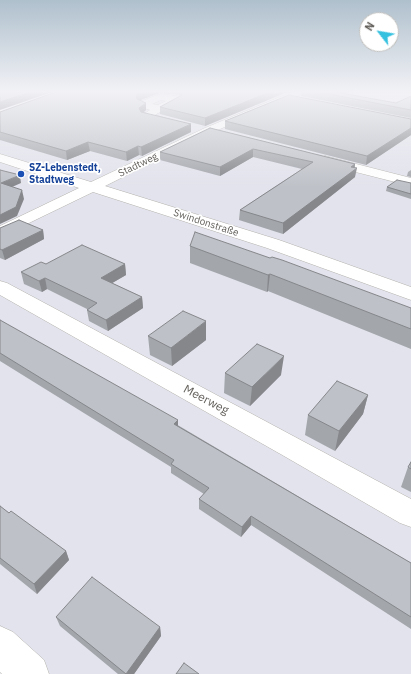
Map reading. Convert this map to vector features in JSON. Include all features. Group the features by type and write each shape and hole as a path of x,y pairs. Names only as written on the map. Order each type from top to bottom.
{"street":[{"path":"173,123 231,136"},
{"name":"Stadtweg","path":"0,232 207,130 223,123"},
{"path":"313,157 411,182"},
{"name":"Swindonstraße","path":"0,158 273,244 411,294"},
{"name":"Meerweg","path":"0,287 411,514"},
{"path":"0,645 30,674"}],"building":[{"path":"0,123 191,124 141,147 138,146 126,152 88,142 66,151 0,132"},
{"path":"235,123 411,123 411,128 367,156"},
{"path":"210,128 355,164 351,167 357,168 283,223 240,210 313,162 253,149 220,167 160,152"},
{"path":"0,170 20,175 1,183 22,190 16,207 0,215"},
{"path":"397,180 411,183 411,194 387,187"},
{"path":"19,220 43,230 2,250 0,249 0,228"},
{"path":"195,232 270,258 272,257 282,260 411,308 411,329 270,274 268,275 190,246"},
{"path":"82,245 125,264 101,278 142,297 106,320 87,310 97,303 45,278 39,281 21,272 41,262 46,264"},
{"path":"183,311 206,321 171,348 148,336"},
{"path":"0,320 178,420 174,424 411,563 411,617 251,516 242,527 199,499 209,488 171,464 174,460 0,353"},
{"path":"257,344 284,356 252,387 225,373"},
{"path":"337,381 368,395 339,431 308,415"},
{"path":"411,462 411,469 408,467"},
{"path":"0,506 9,513 11,511 66,551 34,584 0,558"},
{"path":"92,577 160,627 126,674 56,617"},
{"path":"184,663 199,674 176,674"}],"place":[{"name":"SZ-Lebenstedt, Stadtweg","path":"21,174"}]}
